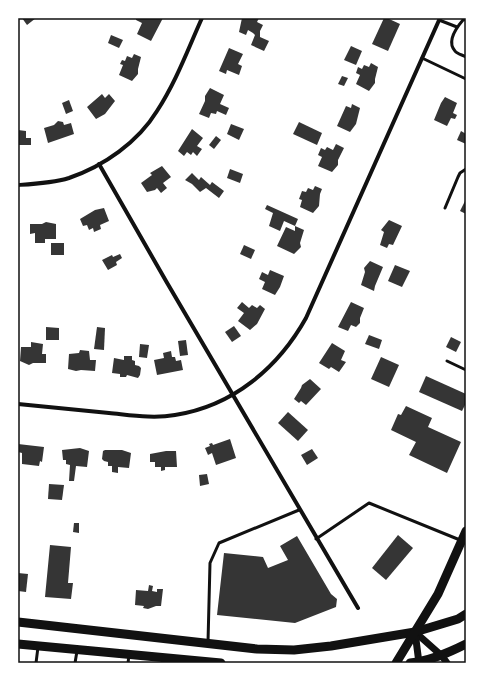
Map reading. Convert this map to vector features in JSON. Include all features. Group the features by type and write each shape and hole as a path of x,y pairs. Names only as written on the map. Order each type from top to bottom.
{"main road":[{"path":"396,663 438,594 466,531"},
{"path":"18,622 257,649 294,650 331,646 415,632 458,619 466,614"},
{"path":"18,644 77,649 129,659 216,663"},
{"path":"416,663 445,659 466,644"}],"street":[{"path":"18,185 68,178 99,164 124,148 143,130 165,98 202,18"},
{"path":"18,404 152,417 174,416 212,406 233,396 267,370 284,351 306,318 440,19"},
{"path":"99,164 299,510 358,608"},
{"path":"415,632 445,659"},
{"path":"415,632 416,663"}],"lane":[{"path":"440,19 457,27"},
{"path":"466,19 463,20 457,27 452,36 452,46 455,52 466,57"},
{"path":"422,58 466,79"},
{"path":"445,208 460,173 466,169"},
{"path":"447,361 466,370"},
{"path":"316,539 369,503 461,540"},
{"path":"208,644 210,563 219,543 299,510"},
{"path":"36,663 38,646"},
{"path":"75,663 77,649"}],"building":[{"path":"22,18 36,18 27,25"},
{"path":"136,18 163,18 151,41 137,34 142,23 136,20"},
{"path":"242,18 259,18 257,22 263,25 260,31 260,37 269,41 264,51 251,45 255,35 253,33 248,30 246,35 239,32"},
{"path":"384,18 400,24 388,51 372,44"},
{"path":"111,35 123,40 119,48 108,43"},
{"path":"351,46 362,51 356,65 344,60"},
{"path":"229,48 243,54 238,64 242,66 239,75 227,70 226,74 219,71"},
{"path":"134,54 141,57 138,74 132,81 119,75 123,65 120,64 122,60 125,61 127,56 132,58"},
{"path":"371,63 378,67 375,83 369,91 356,84 360,75 356,73 358,67 362,69 364,65 369,67"},
{"path":"342,76 348,78 344,86 338,84"},
{"path":"210,88 224,95 220,104 229,108 226,115 217,111 216,114 211,113 209,118 199,114 205,101 205,96"},
{"path":"102,94 105,98 109,94 115,101 105,114 96,119 87,107"},
{"path":"445,97 457,103 453,113 457,115 455,119 451,118 447,126 434,120"},
{"path":"69,100 73,111 66,114 62,103"},
{"path":"352,104 360,108 356,124 350,132 337,126 346,106 351,108"},
{"path":"58,121 63,122 64,125 71,123 74,134 48,143 44,128 54,125"},
{"path":"299,122 322,133 317,145 293,134"},
{"path":"231,124 244,129 239,140 227,134"},
{"path":"192,129 203,138 197,146 202,149 197,156 193,152 191,155 187,152 184,156 178,151"},
{"path":"18,130 26,131 26,138 31,138 31,145 18,145"},
{"path":"461,131 466,134 466,144 457,140"},
{"path":"216,136 221,140 214,149 209,145"},
{"path":"336,144 344,148 338,160 338,165 332,172 318,166 322,157 318,155 321,148 325,150 327,147 333,150"},
{"path":"162,166 171,177 163,183 167,188 161,193 157,188 147,192 141,183 152,175 150,173"},
{"path":"230,169 243,174 240,183 227,178"},
{"path":"192,173 199,180 201,177 210,185 212,182 224,191 219,198 206,188 200,192 192,184 185,180"},
{"path":"315,186 322,189 319,206 313,213 300,207 302,200 299,199 302,191 306,192 308,188 313,190"},
{"path":"466,199 466,214 460,211"},
{"path":"267,205 298,219 295,226 284,221 280,231 269,226 273,213 265,209"},
{"path":"104,208 109,221 100,225 101,229 94,232 93,228 89,230 87,225 83,226 80,219 95,210"},
{"path":"389,220 402,226 393,245 389,244 387,248 380,245 384,232 381,230"},
{"path":"46,222 56,224 56,239 45,239 45,243 35,243 35,233 30,234 30,224 42,224"},
{"path":"295,226 304,230 300,243 301,247 294,254 277,246 286,227 295,231"},
{"path":"51,243 64,243 64,255 51,255"},
{"path":"244,245 255,250 251,259 240,254"},
{"path":"120,254 122,258 116,262 117,265 108,270 102,260 112,255 113,257"},
{"path":"370,261 383,267 374,291 361,285 365,272 364,268"},
{"path":"395,265 410,271 402,287 388,281"},
{"path":"270,270 284,276 275,295 262,289 265,282 259,279 262,272 268,275"},
{"path":"242,302 249,308 252,305 257,308 260,305 265,309 257,324 250,330 238,321 244,313 237,308"},
{"path":"351,302 364,308 360,318 360,323 356,327 351,325 348,331 338,327"},
{"path":"234,326 241,336 232,342 225,332"},
{"path":"46,327 59,328 59,340 46,340"},
{"path":"97,327 105,328 104,350 94,349"},
{"path":"369,335 382,340 379,349 365,344"},
{"path":"451,337 461,342 456,352 446,347"},
{"path":"186,340 188,355 180,356 178,341"},
{"path":"31,342 43,344 42,354 46,354 46,363 33,363 29,365 20,361 21,347 31,347"},
{"path":"332,343 345,351 341,360 346,362 339,372 331,367 329,369 319,363"},
{"path":"140,344 149,345 147,358 139,357"},
{"path":"80,350 89,351 90,360 96,360 95,371 76,371 68,369 69,354 79,353"},
{"path":"171,351 172,357 175,357 176,361 181,360 183,370 157,375 154,360 164,358 163,353"},
{"path":"124,356 132,356 132,360 135,361 135,365 141,368 138,378 127,375 126,377 120,377 120,374 112,373 114,358 124,360"},
{"path":"381,357 399,365 389,387 371,379"},
{"path":"426,376 466,394 466,403 462,411 419,392"},
{"path":"310,379 321,389 306,405 301,401 299,403 294,399 302,385"},
{"path":"406,406 432,418 428,427 461,442 447,473 409,455 416,442 391,430 398,414 401,415"},
{"path":"288,412 308,430 298,441 278,423"},
{"path":"230,439 236,458 216,465 212,453 208,455 205,448 210,446 209,444 212,443 213,445"},
{"path":"18,444 44,447 42,462 40,461 39,466 22,464 22,453 18,452"},
{"path":"80,448 89,451 87,467 76,466 74,481 69,481 70,465 66,464 66,460 63,460 62,450"},
{"path":"312,449 318,458 307,465 301,455"},
{"path":"122,450 131,453 129,468 118,467 118,473 112,472 112,466 108,466 108,462 102,459 103,451"},
{"path":"176,451 177,467 165,467 165,470 161,471 161,467 155,467 155,462 150,462 150,454"},
{"path":"207,474 209,484 200,486 199,475"},
{"path":"49,484 64,485 62,500 48,499"},
{"path":"74,523 79,523 79,533 73,532"},
{"path":"398,535 413,548 386,580 372,568"},
{"path":"297,536 331,594 337,599 336,607 295,623 217,615 224,553 263,557 268,568 288,560 280,546"},
{"path":"50,545 71,547 68,583 73,583 71,599 45,597"},
{"path":"18,573 28,574 26,592 18,591"},
{"path":"149,585 153,586 152,591 157,592 157,589 163,589 161,606 148,609 143,608 144,606 135,605 136,590 148,591"}]}
